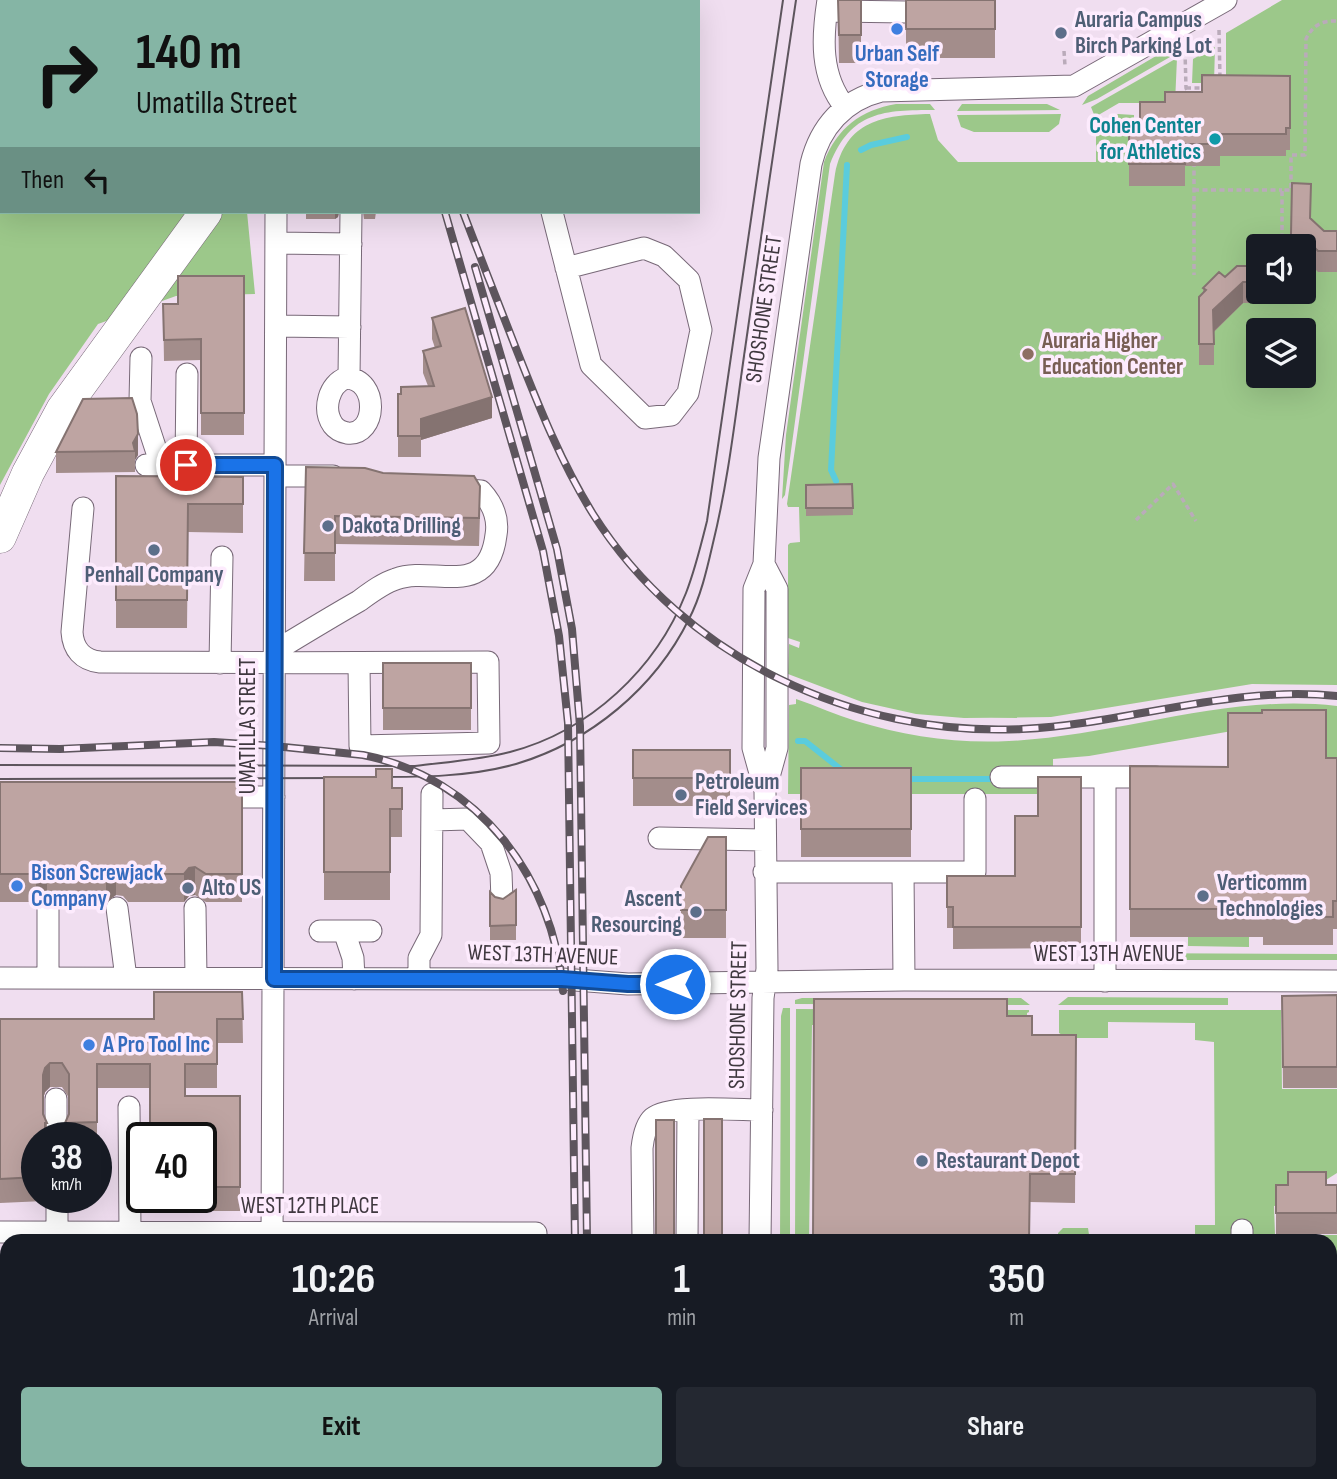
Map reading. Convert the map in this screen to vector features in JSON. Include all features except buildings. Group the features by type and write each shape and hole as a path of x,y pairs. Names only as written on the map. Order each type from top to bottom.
{"highway":[{"path":"0,537 28,473 62,410 204,214"}],"street":[{"name":"SHOSHONE STREET","path":"761,1234 763,998 767,969 765,791 777,748 777,602 776,589 764,564 769,458 811,164 821,135 845,107 861,98 892,89 1073,86 1193,8 1226,0"},
{"path":"845,107 834,89 825,63 823,41 827,6 906,12"},
{"name":"UMATILLA STREET","path":"272,1234 276,214"},
{"path":"349,378 351,214"},
{"path":"552,214 566,268 592,365 645,418 671,415 688,393 701,330 690,280 664,256 643,248 566,268"},
{"path":"276,243 351,244"},
{"path":"276,326 349,327"},
{"path":"141,358 140,401 154,465 275,470 353,479"},
{"path":"186,465 187,374"},
{"path":"275,657 397,578 466,577 480,569 492,551 496,538 496,521 492,506 481,491 434,489"},
{"path":"83,508 72,632 76,649 91,661 220,663 275,657 359,663 488,662 489,743 360,746 359,663"},
{"path":"220,663 222,557"},
{"path":"1001,777 1173,777"},
{"path":"1105,777 1105,981"},
{"path":"419,979 419,958 431,935 432,793"},
{"path":"192,797 274,797"},
{"path":"764,872 975,872 975,799"},
{"path":"432,820 468,819 491,843 501,873 502,900"},
{"path":"659,838 764,840"},
{"path":"903,872 904,980"},
{"path":"48,907 48,978"},
{"path":"117,908 126,978"},
{"path":"195,908 196,978"},
{"path":"320,931 371,931"},
{"path":"344,931 353,958 354,979"},
{"name":"WEST 13TH AVENUE","path":"0,978 562,979 628,984 904,980 1337,981"},
{"path":"56,1099 57,1122"},
{"path":"130,1107 130,1232"},
{"path":"643,1234 644,1135 652,1118 669,1110 762,1110"},
{"path":"687,1234 688,1110"},
{"path":"57,1213 57,1232"},
{"name":"WEST 12TH PLACE","path":"0,1232 187,1234"}],"path":[{"path":"1194,190 1291,190 1291,155 1305,155 1306,39 1310,30 1319,24 1337,20"},
{"path":"1219,30 1220,88"},
{"path":"1064,51 1065,66"},
{"path":"1185,51 1186,88 1189,97"},
{"path":"1186,88 1209,88"},
{"path":"1194,150 1194,275"},
{"path":"1282,190 1282,234"},
{"path":"1108,338 1164,338"},
{"path":"1136,520 1173,484 1196,521"}],"green space":[{"name":"Auraria Higher Education Center","path":"1282,0 1337,0 1337,685 1252,684 1051,717 964,718 916,714 862,702 788,674 789,644 799,648 800,642 788,638 788,545 800,542 799,507 788,507 787,504 835,174 840,156 848,142 869,124 882,119 930,114 938,140 958,162 1096,162 1096,128 1118,114 1134,115 1134,126 1140,126 1226,96 1226,33"},
{"path":"1173,46 1177,53 1082,105 1088,96"},
{"path":"1215,47 1214,83 1192,83 1193,59"},
{"path":"1177,58 1175,103 1119,103 1095,117 1091,107"},
{"path":"896,104 930,104 935,110 900,111 871,117 848,133 838,146 830,164 785,495 782,499 786,435 824,162 836,139 852,122 872,111"},
{"path":"962,104 1047,104 1060,110 957,111"},
{"path":"1061,114 1059,124 1049,132 974,132 961,127 957,115"},
{"path":"0,214 247,214 255,294 176,296 98,324 49,394 0,485"},
{"path":"796,699 849,719 893,731 932,738 990,742 1050,738 1254,705 1337,706 1337,780 1326,780 1326,729 1249,728 1089,756 1053,759 1053,769 1038,787 1038,799 1037,794 788,794 789,705 796,704"},
{"path":"1188,937 1249,937 1249,947 1188,946"},
{"path":"1108,953 1337,954 1337,960 1118,960"},
{"path":"1068,997 1228,998 1228,1005 1058,1005"},
{"path":"1021,998 1030,1005 795,1004 795,1000"},
{"path":"783,1008 790,1008 790,1234 780,1234"},
{"path":"796,1009 1029,1010 1027,1017 1005,1026 812,1025 809,1234 795,1234"},
{"path":"1059,1010 1281,1010 1282,1089 1337,1089 1337,1173 1286,1205 1274,1206 1275,1234 1195,1234 1195,1225 1215,1225 1214,1042 1195,1040 1195,1023 1108,1022 1108,1038 1067,1038 1059,1033"},
{"path":"1063,1228 1088,1228 1089,1234 1058,1234"}],"waterway":[{"path":"861,150 907,137"},
{"path":"836,481 831,470 847,165"},
{"path":"798,741 805,741 843,771"},
{"path":"904,779 996,779"}],"tram line":[{"path":"0,765 415,766 451,762 498,755 539,742 593,713 617,693 657,647 673,621 686,593 707,521 783,0"},
{"path":"374,777 481,772 516,764 569,742 618,709 639,689 658,668 689,619 706,572 727,474 796,0"},
{"path":"0,779 343,778"}],"railway":[{"path":"446,214 543,551 559,636 568,723 575,1234"},
{"path":"464,214 541,411 570,474 593,514 631,565 675,609 724,647 779,678 836,702 897,719 959,728 1022,729 1062,726 1257,696 1337,696"},
{"path":"475,267 557,549 572,629 580,726 587,1234"},
{"path":"0,748 60,749 214,742 363,755 404,767 442,786 475,810 503,839 526,872 544,909 556,949 563,991"}],"place":[{"name":"Urban Self Storage","path":"897,29"},
{"name":"Auraria Campus Birch Parking Lot","path":"1061,33"},
{"name":"Cohen Center for Athletics","path":"1215,139"},
{"name":"Auraria Higher Education Center","path":"1028,354"},
{"name":"Dakota Drilling","path":"328,526"},
{"name":"Penhall Company","path":"154,550"},
{"name":"Petroleum Field Services","path":"681,795"},
{"name":"Bison Screwjack Company","path":"17,886"},
{"name":"Alto US","path":"188,888"},
{"name":"Verticomm Technologies","path":"1203,896"},
{"name":"Ascent Resourcing","path":"696,912"},
{"name":"A Pro Tool Inc","path":"89,1045"},
{"name":"Restaurant Depot","path":"922,1161"}],"route":[{"path":"186,465 275,465 274,979 562,979 675,984"}]}
